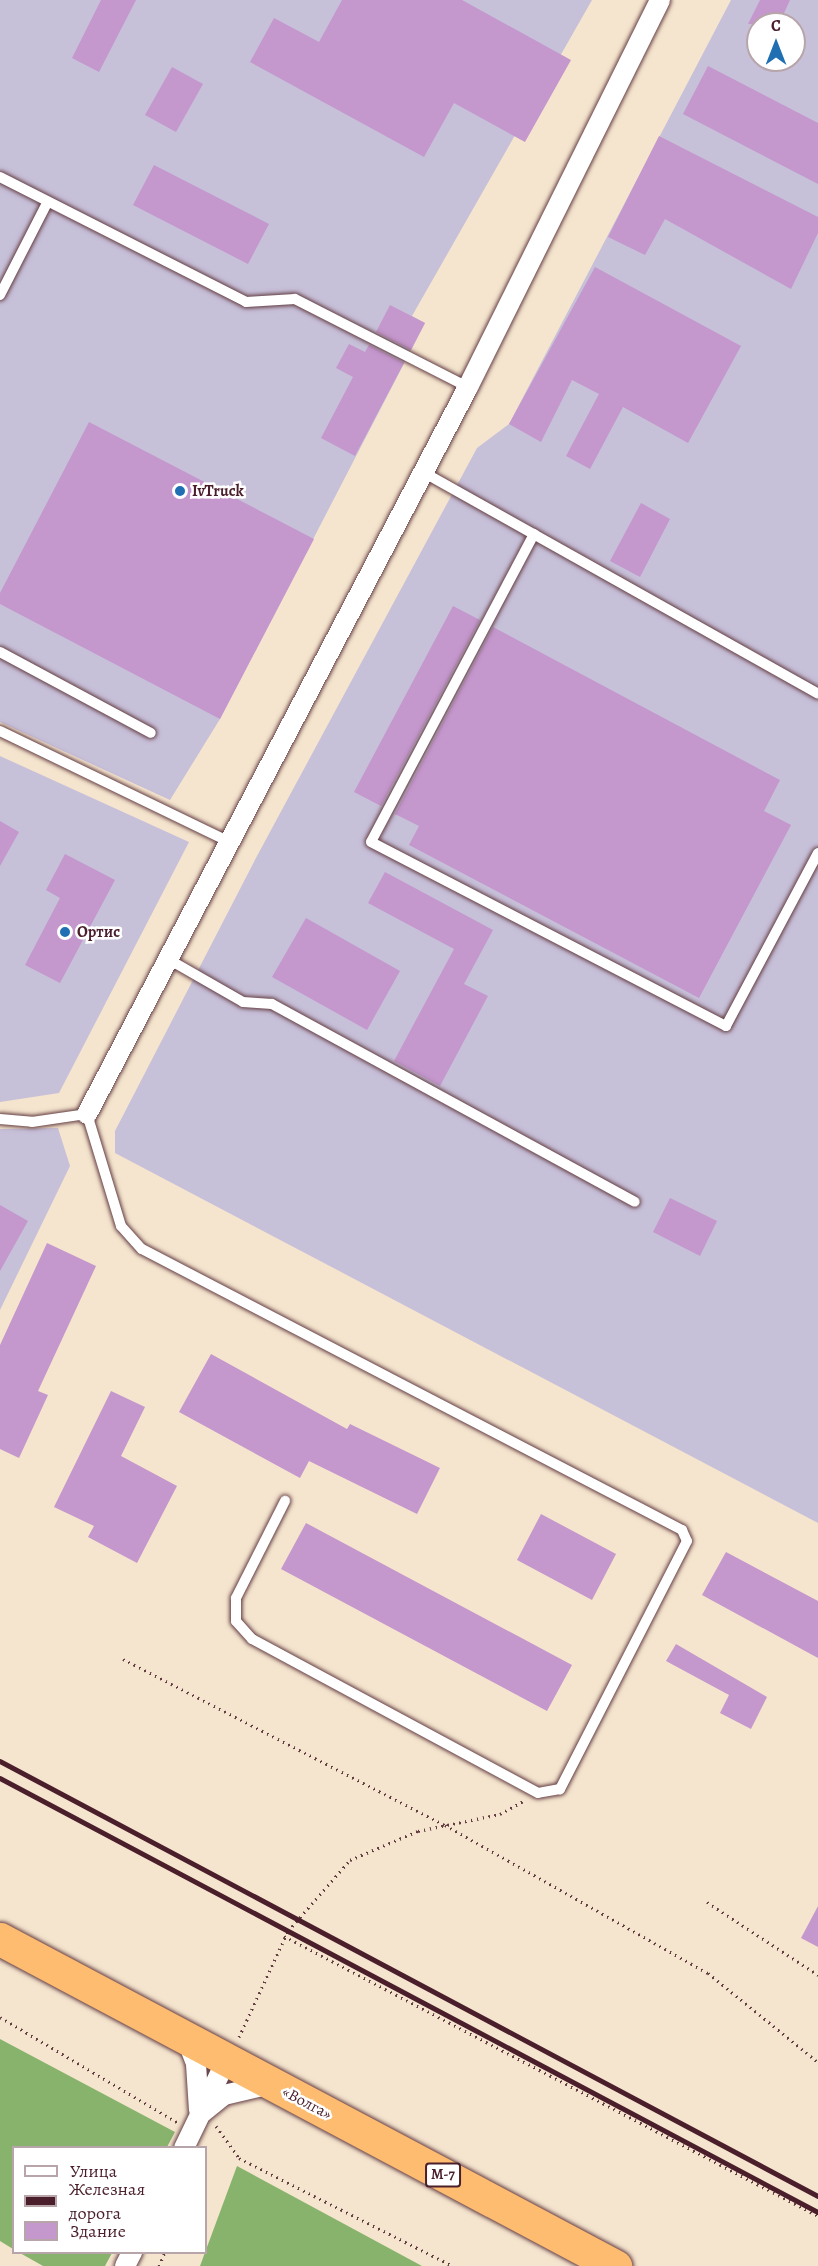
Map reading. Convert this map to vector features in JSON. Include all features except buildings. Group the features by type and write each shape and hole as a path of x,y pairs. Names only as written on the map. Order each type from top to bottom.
{"highway":[{"name":"«Волга»","path":"0,1939 615,2266"}],"street":[{"path":"87,1114 468,387 656,1"},
{"path":"188,2040 196,2064 191,2131"},
{"path":"191,2131 226,2061"},
{"path":"191,2131 224,2096 271,2084"}],"lane":[{"path":"0,177 47,203 246,302 295,299 468,387"},
{"path":"0,295 47,203"},
{"path":"423,472 818,694"},
{"path":"534,534 371,842 726,1026 818,853"},
{"path":"0,651 151,733"},
{"path":"0,731 230,842"},
{"path":"168,959 243,1002 272,1004 635,1203"},
{"path":"0,1119 32,1122 87,1114 121,1226 142,1249 682,1530 687,1541 560,1789 538,1793 252,1639 236,1621 236,1598 285,1501"}],"path":[{"path":"123,1659 445,1826 708,1973 818,2062"},
{"path":"226,2061 284,1936 350,1860 445,1826 500,1814 538,1793"},
{"path":"707,1902 818,1976"},
{"path":"284,1936 818,2216"},
{"path":"0,2017 191,2131 223,2130 239,2158 453,2266"}],"shaded area":[{"path":"0,0 592,0 412,316 425,323 220,719 170,800 0,722"},
{"path":"731,0 818,0 818,1523 115,1153 115,1131 257,856 477,448 509,424"},
{"path":"0,756 189,842 59,1093 0,1102"},
{"path":"58,1128 70,1166 0,1310 0,1129"}],"green space":[{"path":"0,2039 175,2132 168,2146 12,2146 12,2248 0,2241"},
{"path":"237,2166 422,2266 200,2266 204,2254 207,2254 207,2247"},
{"path":"22,2254 111,2254 105,2266 43,2266"}],"railway":[{"path":"0,1761 818,2196"},
{"path":"0,1778 818,2212"}],"place":[{"name":"IvTruck","path":"180,491"},
{"name":"Ортис","path":"65,932"}]}
